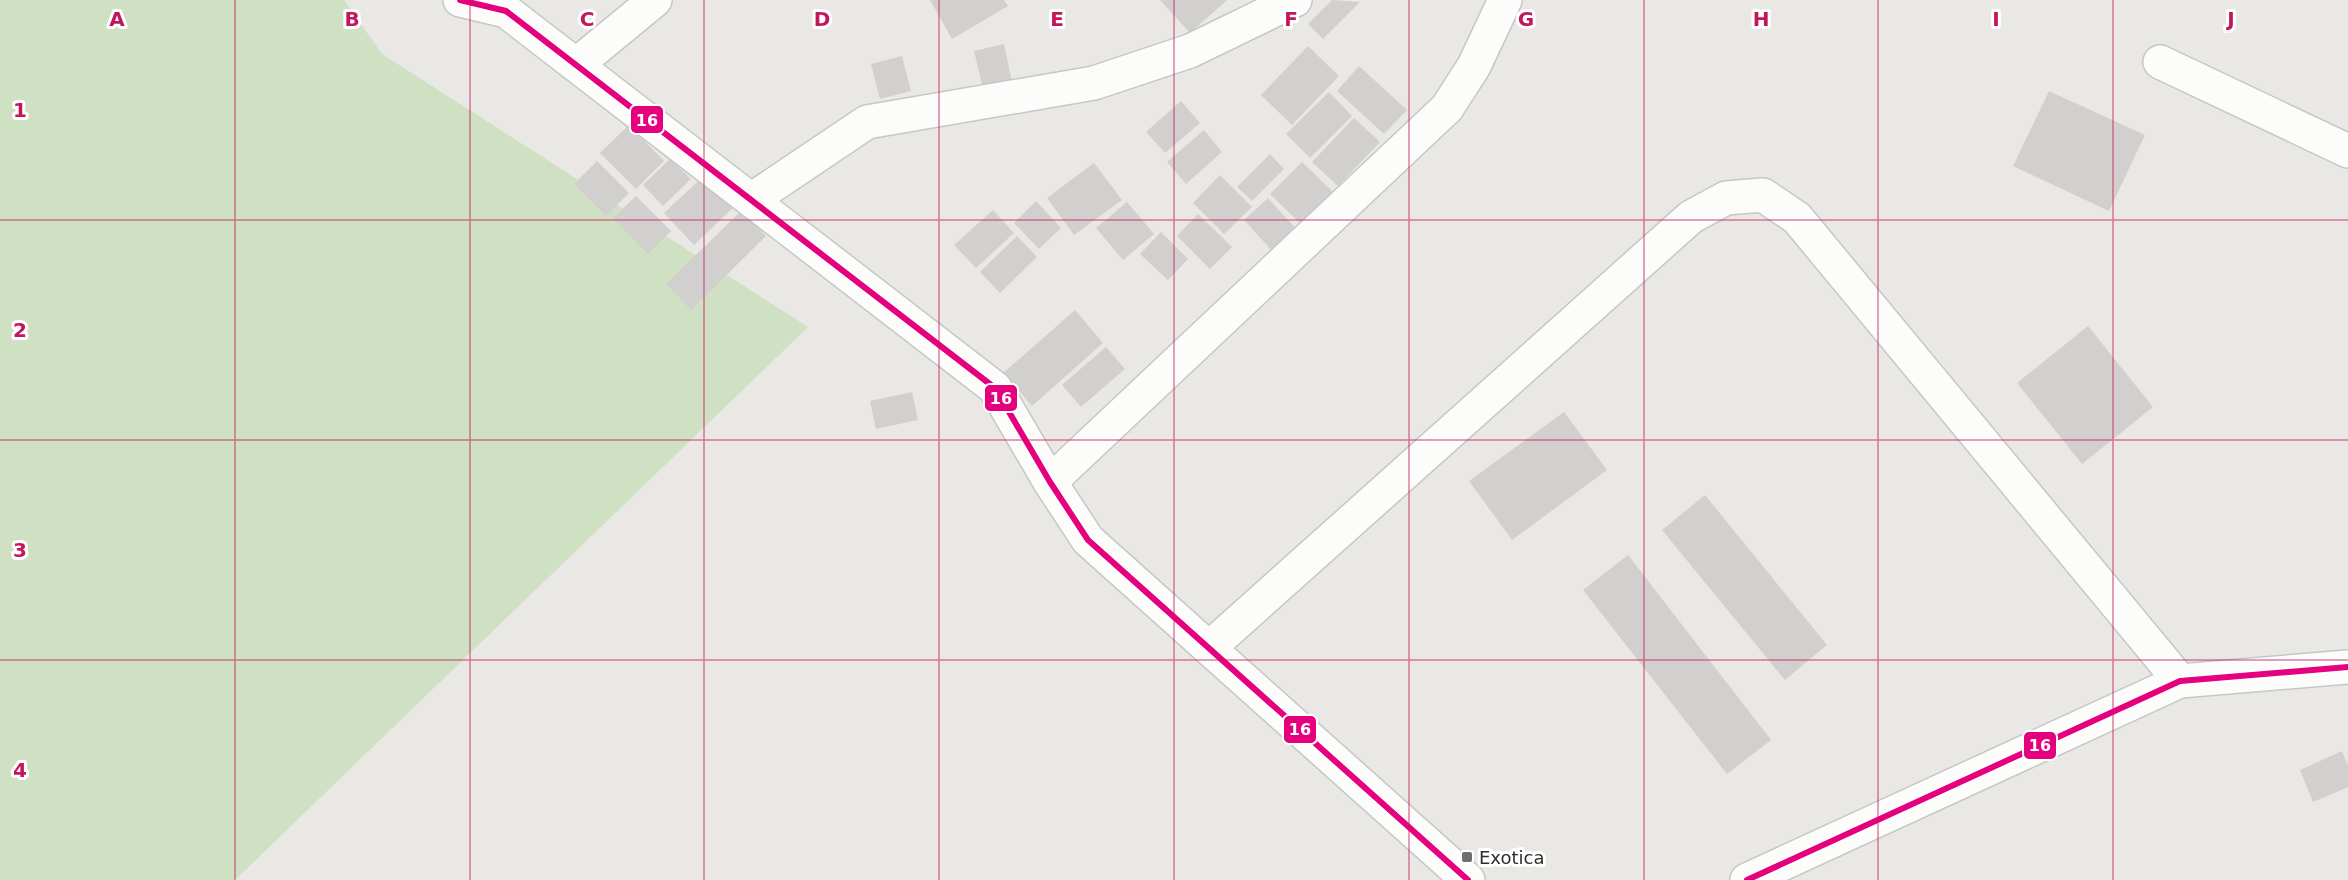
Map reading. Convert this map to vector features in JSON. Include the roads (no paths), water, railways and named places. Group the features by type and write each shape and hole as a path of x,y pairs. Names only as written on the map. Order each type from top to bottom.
{"street":[{"path":"460,0 506,11 995,388 1050,482 1088,540 1468,880"},
{"path":"576,65 655,0"},
{"path":"751,200 867,122 1094,83 1190,51 1295,0"},
{"path":"1050,482 1447,108 1474,66 1505,0"},
{"path":"2160,62 2348,151"},
{"path":"1209,648 1691,216 1726,198 1763,195 1797,218 2180,681"},
{"path":"1747,880 2180,681 2348,667"}],"place":[{"name":"Exotica","path":"1467,857"}]}
